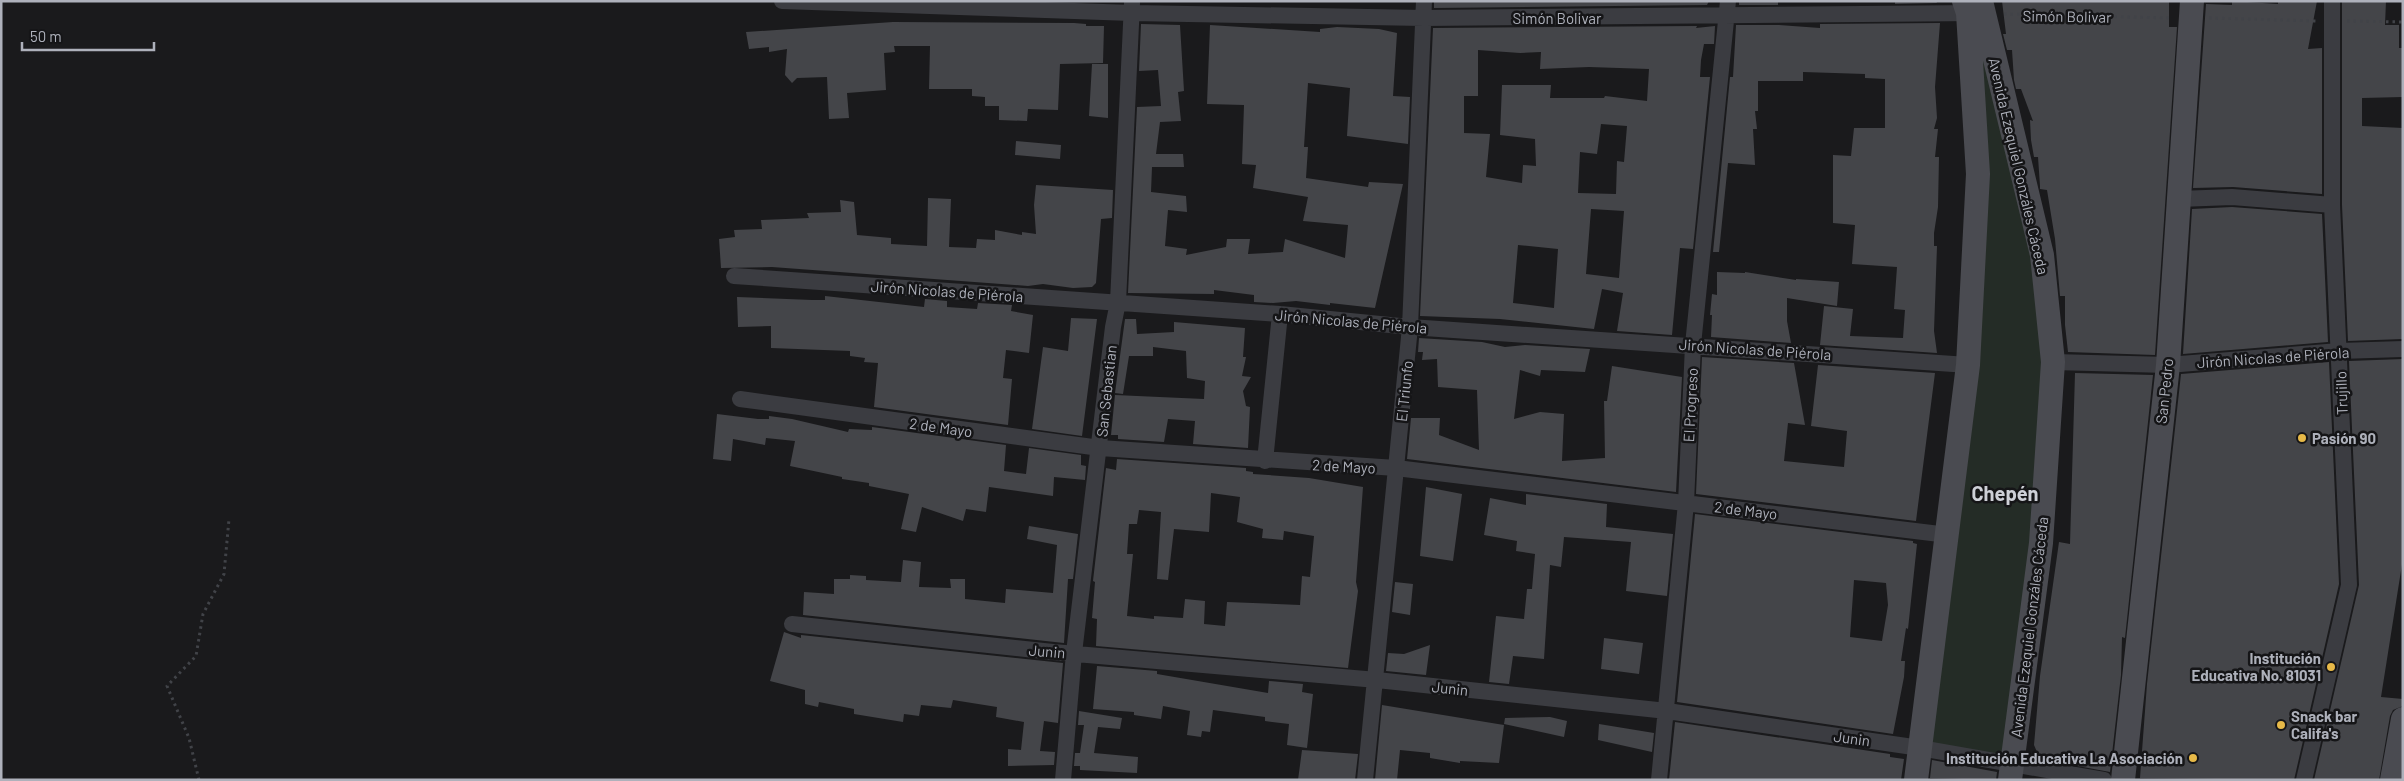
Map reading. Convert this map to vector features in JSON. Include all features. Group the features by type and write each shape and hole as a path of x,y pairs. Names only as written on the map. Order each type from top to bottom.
{"main road":[{"name":"Avenida Ezequiel Gonzáles Cáceda","path":"1974,7 2042,255 2053,362 2041,543 2011,772"},
{"name":"Avenida Ezequiel Gonzáles Cáceda","path":"1916,780 1968,365 1978,174 1974,7"},
{"name":"San Pedro","path":"2123,780 2168,364 2191,10"},
{"path":"2392,780 2403,718"}],"street":[{"name":"Simón Bolivar","path":"782,1 1132,7 1424,18 1727,9 1974,7"},
{"name":"El Triunfo","path":"1365,780 1377,680 1410,328 1424,1"},
{"name":"Trujillo","path":"2304,780 2349,585 2332,205 2332,1"},
{"name":"San Sebastian","path":"1063,780 1074,653 1113,327 1118,302 1132,7"},
{"name":"El Progreso","path":"1659,780 1686,503 1693,345 1727,9"},
{"path":"2179,200 2232,197 2332,205"},
{"name":"Jirón Nicolas de Piérola","path":"734,276 1280,314 1410,328 1693,345 1968,365"},
{"path":"1265,461 1280,314"},
{"name":"Jirón Nicolas de Piérola","path":"2053,362 2168,364 2339,351 2403,349"},
{"name":"2 de Mayo","path":"740,399 1100,448 1265,461 1396,468 1948,535"},
{"name":"Junin","path":"792,624 1074,653 1377,680 1667,712 1920,748 2011,772 2104,780"}],"path":[{"name":"Simón Bolivar","path":"1974,7 2191,10 2332,21 2403,22"},
{"path":"199,780 189,738 167,686 196,656 203,614 224,574 229,519"}],"shaded area":[{"path":"1984,13 2053,362 2013,764 1920,748 1948,535"}],"building":[{"path":"1434,1 1709,1 1707,5 1434,8"},
{"path":"1739,1 1778,1 1778,5 1739,5"},
{"path":"1895,1 1936,1 1937,3 1895,4"},
{"path":"2002,1 2169,1 2169,27 2177,27 2155,355 2068,352 2065,325 2065,296 2060,296 2055,239 2047,190 2040,189 2038,157 2034,157 2031,140 2030,120 2033,121 2021,89 2016,89 2012,50 2007,50 2003,34 2006,34"},
{"path":"2232,1 2278,4 2278,1 2317,1 2308,49 2322,48 2322,194 2233,187 2193,188 2206,4 2232,5"},
{"path":"2342,1 2386,1 2385,25 2399,25 2399,48 2403,48 2403,97 2362,98 2362,126 2403,128 2403,339 2348,341 2342,205"},
{"path":"893,22 1074,23 1086,24 1086,26 1104,26 1103,63 1060,64 1058,110 1028,109 1027,121 999,120 999,106 985,106 985,97 972,96 972,89 929,89 930,46 894,46 895,52 884,53 886,90 847,93 849,118 829,119 827,77 797,78 792,83 785,75 787,49 769,52 769,47 749,49 746,32"},
{"path":"1940,23 1935,87 1937,118 1934,129 1938,129 1935,157 1939,157 1938,207 1934,233 1934,246 1937,246 1934,331 1937,353 1820,345 1824,306 1853,309 1850,336 1903,338 1905,310 1894,309 1897,267 1852,264 1855,225 1833,223 1833,155 1851,156 1854,128 1885,128 1885,79 1865,78 1865,74 1803,72 1803,81 1758,81 1758,111 1755,111 1757,129 1753,129 1755,165 1728,163 1719,252 1713,252 1730,77 1733,77 1736,25 1779,25 1820,28 1820,24"},
{"path":"1141,24 1180,25 1184,91 1178,92 1181,121 1160,122 1156,154 1183,154 1184,167 1152,167 1151,192 1186,196 1187,212 1168,210 1165,246 1187,249 1186,255 1226,247 1227,239 1250,239 1248,254 1283,252 1285,239 1345,258 1348,225 1303,221 1308,197 1253,188 1256,165 1242,164 1244,105 1207,104 1210,25 1320,32 1320,29 1337,27 1379,29 1397,33 1393,96 1410,97 1408,144 1347,136 1350,88 1308,83 1304,147 1308,147 1306,178 1368,187 1369,182 1403,184 1375,308 1296,301 1254,302 1254,295 1214,290 1214,294 1128,293 1137,107 1161,106 1158,70 1139,71"},
{"path":"1697,26 1696,28 1715,26 1714,44 1704,44 1701,60 1700,77 1710,77 1693,249 1680,248 1672,335 1617,331 1623,293 1602,289 1594,329 1500,319 1420,316 1433,28","holes":["1478,50 1520,53 1541,52 1540,69 1589,67 1649,69 1647,101 1605,96 1604,98 1550,98 1551,85 1502,85 1500,135 1535,139 1536,166 1523,165 1522,183 1486,177 1490,134 1464,133 1464,96 1478,96","1601,124 1627,126 1624,162 1617,161 1616,194 1578,193 1580,152 1597,154","1591,209 1624,211 1619,278 1586,274","1518,245 1558,249 1554,308 1513,303"]},
{"path":"1092,64 1108,64 1108,118 1089,116"},
{"path":"1016,141 1061,145 1060,159 1015,155"},
{"path":"1036,185 1113,190 1112,218 1101,219 1096,283 1092,287 1073,288 1043,284 1028,286 772,267 721,268 719,239 735,237 734,230 762,229 761,220 809,218 807,213 841,212 840,200 854,202 857,235 891,238 891,244 927,246 928,198 951,199 949,247 976,248 977,239 995,240 995,230 1022,235 1022,232 1036,234 1034,205"},
{"path":"2232,207 2322,214 2328,342 2183,354 2192,209"},
{"path":"1717,272 1745,272 1796,280 1839,282 1837,306 1787,298 1787,321 1791,343 1711,337 1712,315 1710,315 1712,294 1717,295"},
{"path":"825,296 924,307 925,299 947,301 947,307 977,309 978,303 1012,305 1011,311 1033,315 1029,353 1006,350 1003,378 1012,379 1008,425 874,407 878,363 864,362 865,358 850,356 850,351 771,348 771,326 738,327 737,297 825,300"},
{"path":"1071,318 1097,319 1082,436 1032,429 1043,347 1068,351"},
{"path":"1125,319 1136,319 1137,334 1174,332 1174,322 1245,328 1243,357 1246,357 1242,376 1251,377 1243,391 1246,406 1250,407 1248,448 1193,444 1195,421 1168,419 1164,442 1118,439 1118,435 1111,435 1115,395 1204,399 1205,381 1187,378 1186,351 1153,347 1153,356 1129,356 1123,394 1115,393"},
{"path":"1419,338 1482,342 1505,347 1525,345 1590,349 1585,372 1541,370 1540,376 1520,370 1514,419 1540,412 1564,414 1562,461 1605,458 1604,401 1607,401 1612,366 1682,377 1676,492 1407,459 1411,418 1440,418 1439,435 1479,450 1477,390 1438,387 1437,359 1422,360 1423,352 1418,352"},
{"path":"1702,357 1794,363 1805,425 1788,423 1784,461 1844,467 1847,431 1811,426 1818,365 1935,373 1916,521 1696,494"},
{"path":"2403,359 2403,558 2381,697 2403,699 2403,706 2393,710 2390,716 2379,780 2314,780 2359,585 2349,361"},
{"path":"2329,362 2339,584 2294,780 2140,778 2147,684 2181,374"},
{"path":"2075,373 2153,375 2125,638 2122,637 2121,675 2110,772 2045,760 2037,752 2034,745 2040,676 2059,542 2070,544"},
{"path":"717,414 758,419 769,419 769,416 792,419 848,432 849,429 872,430 872,427 1006,445 1004,471 1026,474 1029,448 1081,455 1081,465 1086,466 1085,480 1054,477 1053,496 989,487 986,512 966,509 963,521 922,507 916,532 901,529 909,494 869,486 869,483 842,479 842,477 790,466 795,441 766,438 765,445 733,439 731,461 713,459"},
{"path":"1117,459 1246,468 1246,471 1253,472 1253,474 1309,478 1363,487 1356,582 1358,591 1348,668 1096,646 1097,619 1092,618 1095,582 1093,581 1106,468 1116,470","holes":["1211,493 1240,497 1237,522 1263,529 1262,538 1283,540 1284,531 1314,536 1310,577 1302,576 1300,605 1227,602 1225,626 1204,624 1205,601 1185,599 1183,618 1154,616 1154,619 1127,616 1133,554 1127,554 1129,524 1137,524 1139,510 1161,512 1157,579 1168,580 1174,529 1209,532"]},
{"path":"1426,487 1462,494 1453,561 1420,556"},
{"path":"1526,494 1607,504 1606,527 1673,534 1667,596 1626,591 1631,542 1564,537 1561,567 1550,565 1544,659 1513,656 1509,684 1489,682 1496,616 1524,619 1527,589 1532,589 1535,554 1516,551 1517,541 1484,535 1490,498 1526,505"},
{"path":"1695,514 1913,541 1913,543 1917,544 1908,629 1906,628 1901,661 1905,661 1904,677 1893,734 1677,702","holes":["1854,580 1886,583 1888,605 1882,641 1850,637"]},
{"path":"1029,526 1078,534 1073,579 1068,579 1064,643 803,615 804,592 834,594 834,579 850,579 850,575 866,576 866,580 901,582 903,560 921,562 919,587 951,588 950,579 965,579 965,599 1005,603 1006,589 1053,593 1057,545 1027,539"},
{"path":"1395,582 1413,584 1410,615 1392,612"},
{"path":"784,632 801,638 801,635 1063,663 1058,723 1044,721 1040,751 1055,752 1054,765 1008,766 1008,749 1021,750 1024,722 996,717 997,707 953,700 951,708 921,705 919,716 904,714 903,722 854,714 854,709 819,702 818,707 805,704 805,690 770,681"},
{"path":"1604,638 1643,643 1639,674 1601,669"},
{"path":"1430,645 1426,675 1386,671 1388,653 1404,654"},
{"path":"1097,666 1157,671 1157,674 1268,693 1269,681 1303,684 1302,692 1313,694 1307,748 1287,745 1289,724 1265,721 1265,717 1213,710 1210,732 1202,731 1201,737 1187,735 1190,711 1163,706 1161,719 1134,715 1134,712 1093,709"},
{"path":"1382,705 1504,725 1499,763 1460,761 1460,763 1430,758 1430,753 1400,750 1397,780 1375,780"},
{"path":"1079,711 1122,718 1120,729 1098,727 1094,753 1138,757 1137,773 1080,770 1080,766 1074,766 1075,753 1080,753 1084,725 1078,725"},
{"path":"1550,717 1567,721 1564,737 1504,724 1505,718"},
{"path":"1675,722 1890,754 1890,757 1904,759 1901,780 1669,780"},
{"path":"1599,724 1654,733 1652,752 1598,740"},
{"path":"1302,750 1358,754 1355,780 1298,780"},
{"path":"1932,760 1997,772 1996,780 1930,778"}],"place":[{"name":"Pasión 90","path":"2302,438"},
{"name":"Institución Educativa No. 81031","path":"2331,667"},
{"name":"Snack bar Califa's","path":"2281,725"},
{"name":"Institución Educativa La Asociación","path":"2193,758"}],"district":[{"name":"Chepén","path":"2005,493"}]}
